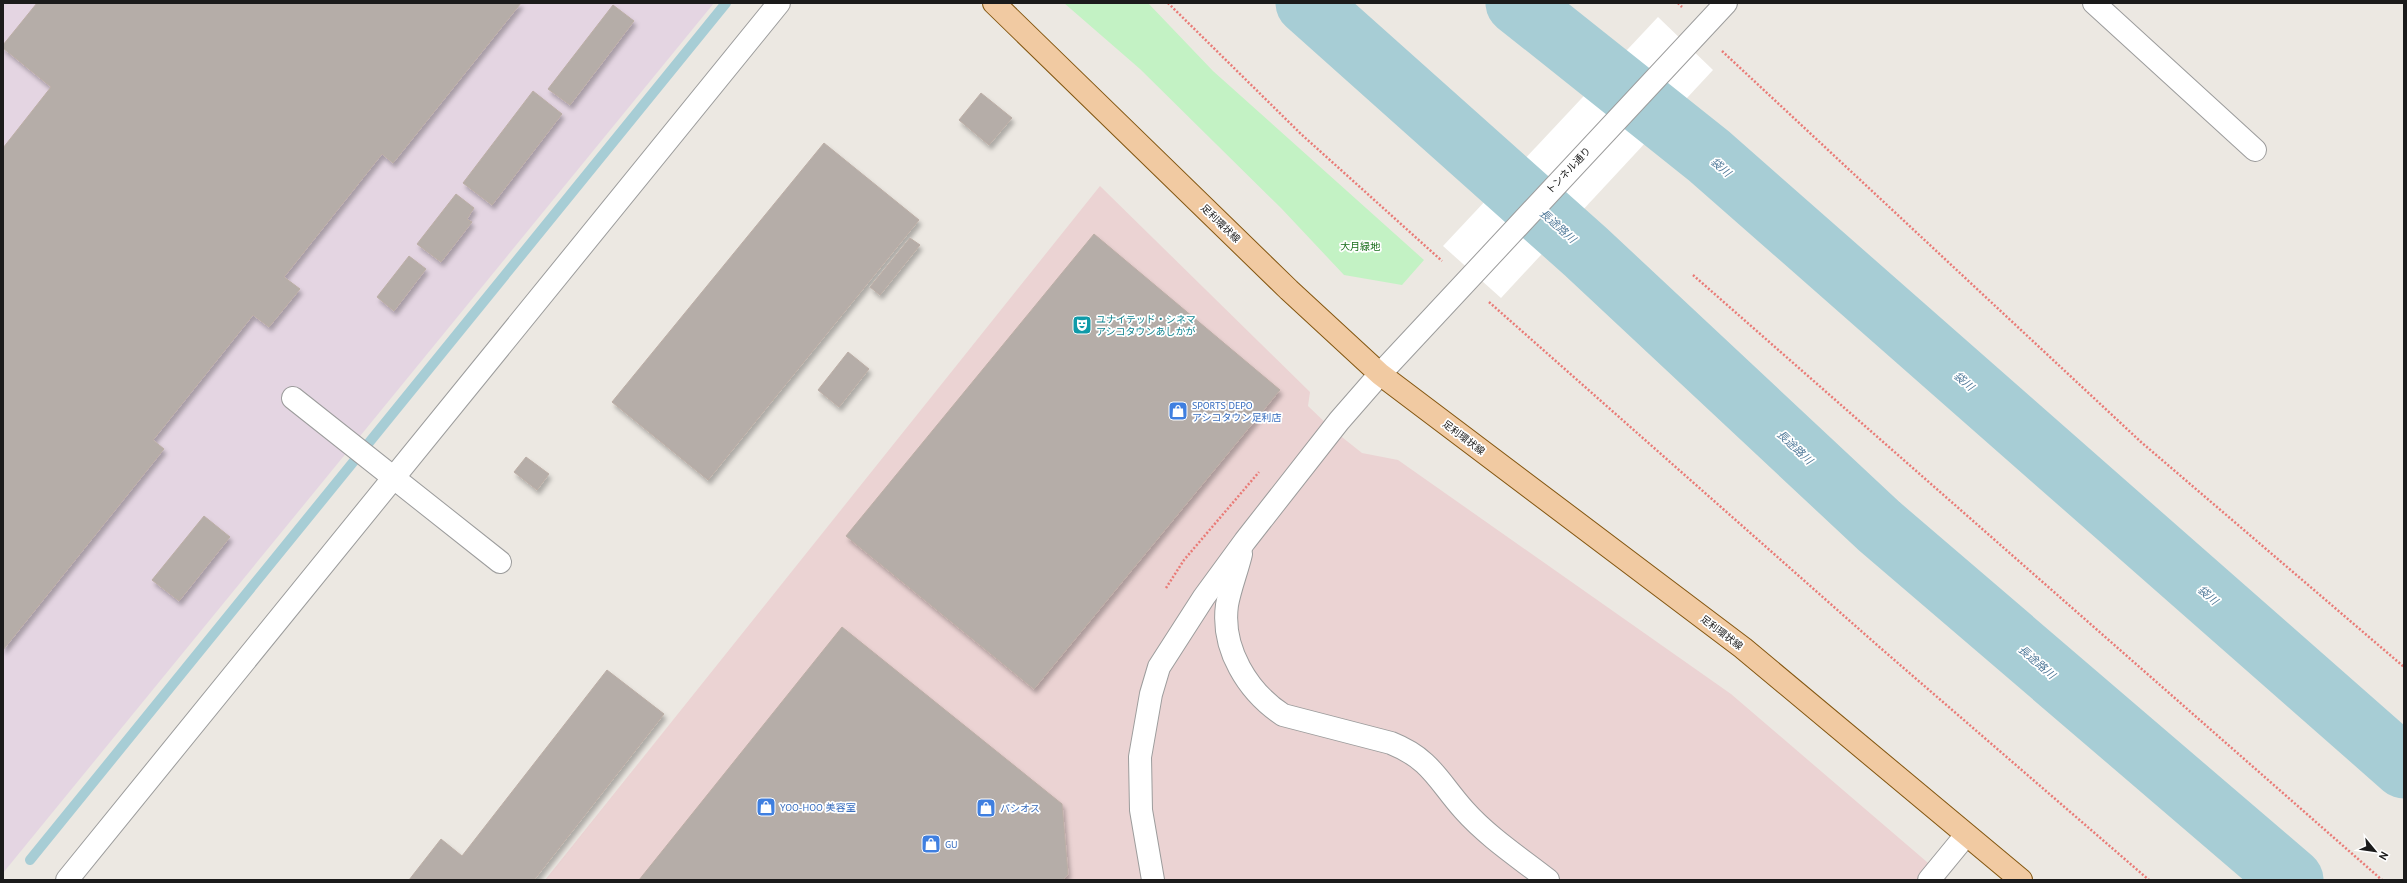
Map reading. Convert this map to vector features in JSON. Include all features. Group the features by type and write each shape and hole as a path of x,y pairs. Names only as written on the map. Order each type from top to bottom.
{"main road":[{"name":"足利環状線","path":"994,3 1289,290 1380,374 1743,648 2021,880"}],"street":[{"path":"67,880 779,3"},
{"name":"トンネル通り","path":"1153,880 1141,810 1140,758 1151,694 1159,667 1204,596 1339,421 1380,374 1472,272 1726,3"},
{"path":"2094,3 2255,150"},
{"path":"293,398 500,562"},
{"path":"1245,542 1227,606 1228,637 1242,673 1253,691 1268,706 1282,715 1391,743 1406,749 1434,770 1464,810 1487,833 1548,880"},
{"path":"1929,880 1966,835"}],"path":[{"path":"1168,3 1301,134 1442,261"},
{"path":"1724,53 2141,442 2404,667"},
{"path":"1693,275 2382,880"},
{"path":"1489,302 1877,645 2149,880"},
{"path":"1166,588 1184,560 1262,468"}],"shaded area":[{"path":"3,3 714,3 3,873"},
{"path":"1100,186 1310,392 1308,406 1333,430 1362,453 1398,460 1731,694 1948,880 545,880"}],"green space":[{"name":"大月緑地","path":"1064,3 1148,3 1213,71 1424,260 1402,285 1344,275 1281,208 1140,69"}],"pier":[{"path":"1658,17 1713,70 1501,298 1443,246"}],"building":[{"path":"37,3 521,3 393,163 382,154 284,277 300,289 269,327 253,315 153,440 164,449 3,650 3,148 51,87 3,48 3,45"},
{"path":"613,5 634,21 570,105 548,89"},
{"path":"533,91 562,114 492,205 463,183"},
{"path":"981,93 1012,118 989,145 959,120"},
{"path":"824,143 919,220 708,480 612,402"},
{"path":"456,194 474,208 467,219 472,222 441,262 417,244"},
{"path":"1094,234 1280,390 1034,689 846,536"},
{"path":"910,238 920,245 880,295 870,287"},
{"path":"409,256 426,269 394,311 377,297"},
{"path":"848,352 869,369 839,407 818,390"},
{"path":"526,457 549,474 537,490 514,472"},
{"path":"204,516 230,537 179,601 152,580"},
{"path":"842,627 1062,804 1068,874 1063,880 639,880"},
{"path":"607,670 664,714 534,880 409,880 441,839 462,856"}],"waterway":[{"path":"30,860 726,3"},
{"name":"長途路川","path":"1307,3 1586,252 1879,526 2292,880"},
{"name":"袋川","path":"1517,3 1709,156 2404,767"}],"place":[{"name":"ユナイテッド・シネマ アシコタウンあしかが","path":"1082,325"},
{"name":"SPORTS DEPO アシコタウン足利店","path":"1178,411"},
{"name":"YOO-HOO 美容室","path":"766,807"},
{"name":"パシオス","path":"986,808"},
{"name":"GU","path":"931,844"}]}
